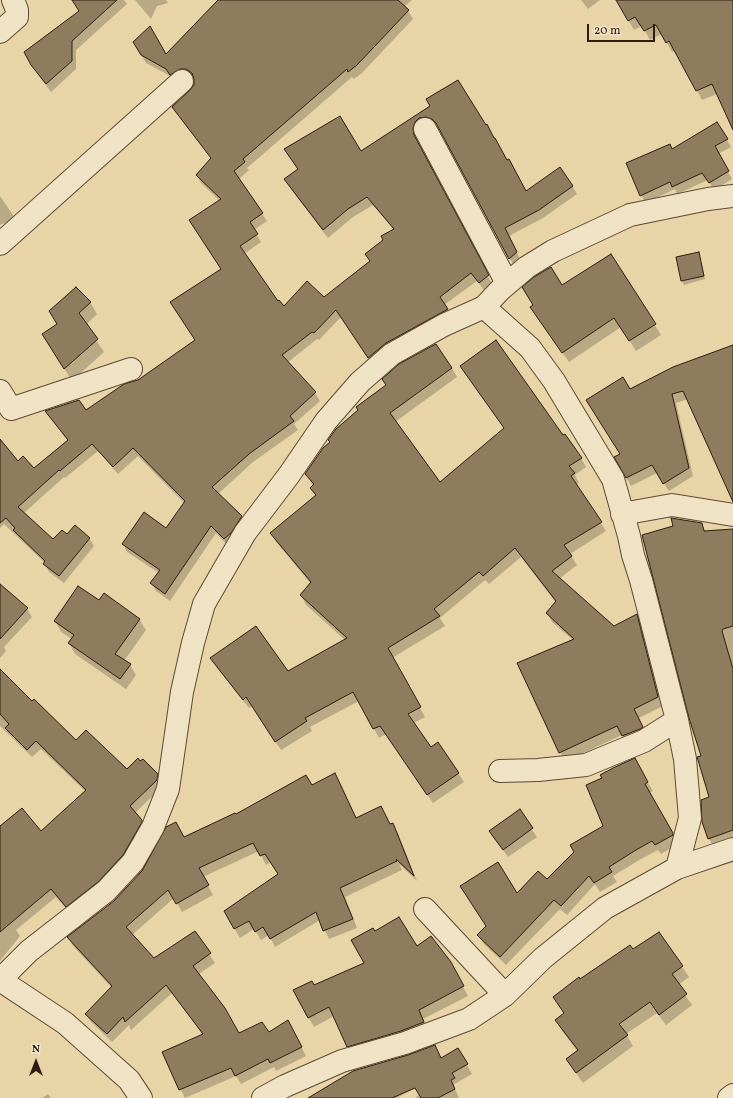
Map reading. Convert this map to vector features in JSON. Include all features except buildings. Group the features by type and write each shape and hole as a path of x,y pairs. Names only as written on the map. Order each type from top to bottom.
{"street":[{"path":"0,32 17,17 17,10 13,0"},
{"path":"0,244 182,82"},
{"path":"425,129 507,283"},
{"path":"141,1098 129,1080 65,1023 0,980 29,951 106,891 133,862 153,827 168,789 182,692 192,643 204,604 245,533 289,475 326,421 360,382 392,354 444,325 484,307 507,283 527,267 553,251 630,215 708,199 733,196"},
{"path":"484,307 530,348 554,382 612,480 641,580 677,720 685,759 690,818 677,868"},
{"path":"0,391 5,414 131,369"},
{"path":"622,514 672,506 733,515"},
{"path":"500,771 538,770 586,765 644,741 677,720"},
{"path":"263,1098 342,1061 405,1043 470,1019 505,995 543,958 605,908 677,868 733,849"},
{"path":"425,909 505,995"},
{"path":"729,1098 733,1095"}]}
